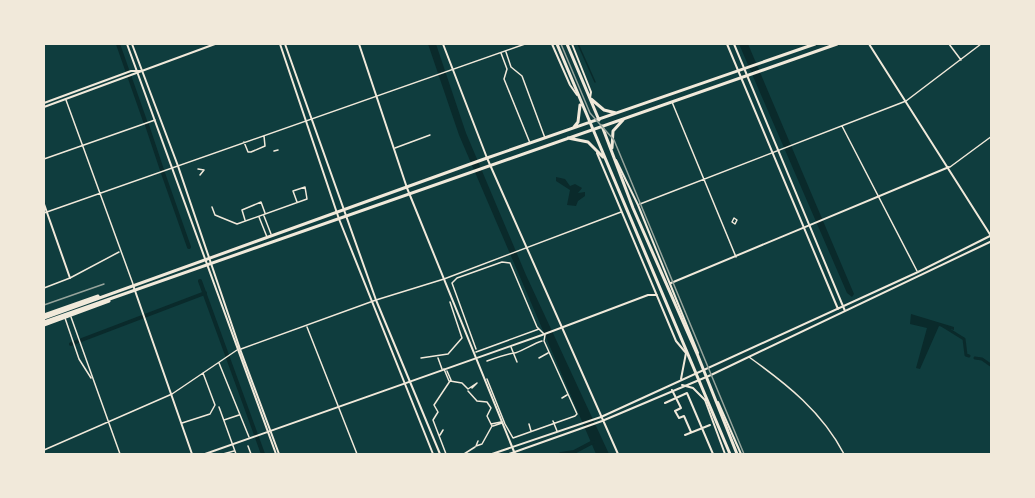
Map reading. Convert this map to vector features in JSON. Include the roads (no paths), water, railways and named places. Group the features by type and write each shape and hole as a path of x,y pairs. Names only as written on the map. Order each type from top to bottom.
{"main road":[{"path":"127,44 207,258"},
{"path":"132,44 178,166 238,350 278,454"},
{"path":"44,105 215,44"},
{"path":"280,44 339,219 440,454"},
{"path":"285,44 375,300 433,454"},
{"path":"358,44 407,188 451,302 515,454"},
{"path":"442,44 490,166 618,454"},
{"path":"552,44 570,85 577,95"},
{"path":"557,44 728,454"},
{"path":"567,44 613,152 633,208 739,454"},
{"path":"572,44 591,93 590,98"},
{"path":"728,44 841,313"},
{"path":"734,44 813,225 845,311"},
{"path":"44,320 207,258 815,44"},
{"path":"44,320 135,291 837,44"},
{"path":"869,44 949,167 991,239"},
{"path":"590,98 604,110 618,114"},
{"path":"571,129 578,122 580,103"},
{"path":"613,152 613,131 625,118"},
{"path":"567,138 585,140 605,158"},
{"path":"596,150 676,341 686,352"},
{"path":"615,159 622,167 671,283 696,345 698,356"},
{"path":"671,283 949,167"},
{"path":"44,204 70,278"},
{"path":"492,454 601,417 991,239"},
{"path":"509,454 515,454 595,424 749,357 991,239"},
{"path":"133,285 192,454"},
{"path":"44,320 63,315 108,294"},
{"path":"205,454 475,357 544,335 648,295 657,296"},
{"path":"63,315 71,316 112,299"},
{"path":"681,380 686,352"},
{"path":"682,385 693,388 705,400"},
{"path":"672,390 681,408 675,411 679,418 684,416 691,432"},
{"path":"665,403 687,393 713,454"},
{"path":"685,435 710,425"}],"street":[{"path":"45,212 525,44"},
{"path":"949,44 961,60"},
{"path":"638,205 906,101 981,44"},
{"path":"505,51 511,67 522,76 545,138"},
{"path":"501,52 507,69 504,79 530,143"},
{"path":"65,97 133,285"},
{"path":"672,101 736,257"},
{"path":"44,159 155,120"},
{"path":"842,125 918,272"},
{"path":"284,128 288,131"},
{"path":"394,149 430,135"},
{"path":"244,142 250,152 265,146 264,136"},
{"path":"949,167 992,136"},
{"path":"274,151 278,150"},
{"path":"198,170 204,170 200,175"},
{"path":"212,207 215,215 233,224 245,221 308,198 305,187 293,191 297,202"},
{"path":"245,221 242,210 261,202 269,236"},
{"path":"44,450 172,394 238,350 375,300 444,279 622,212"},
{"path":"259,216 269,236"},
{"path":"44,288 70,278 120,252"},
{"path":"476,349 452,283 457,278 502,262 510,263 544,335 549,353 577,414 555,425 513,438 505,424 488,379"},
{"path":"421,358 437,357 452,352 462,338 451,302 445,305"},
{"path":"63,315 75,348 92,379"},
{"path":"71,316 120,454"},
{"path":"306,326 357,454"},
{"path":"474,353 540,329"},
{"path":"488,361 508,352 514,354 542,341"},
{"path":"511,346 517,362"},
{"path":"539,358 549,353"},
{"path":"437,357 450,381"},
{"path":"749,357 809,403 825,423 844,454"},
{"path":"219,362 250,438"},
{"path":"182,424 210,414 215,405 203,373"},
{"path":"450,381 462,383 477,401 490,405 487,416 491,425 484,441 464,454"},
{"path":"446,454 433,420 438,412 434,405 450,381"},
{"path":"468,389 477,383 472,388"},
{"path":"562,398 568,395"},
{"path":"219,407 236,454"},
{"path":"224,420 239,415"},
{"path":"553,421 557,432"},
{"path":"491,425 502,422"},
{"path":"529,424 535,439"},
{"path":"418,431 423,430"},
{"path":"439,435 444,430"},
{"path":"476,447 478,441"},
{"path":"248,446 251,454"},
{"path":"224,454 235,451"}],"water":[{"path":"428,44 436,44 466,133 526,275 609,454 596,454 459,135"},
{"path":"739,44 748,44 854,294 852,297 847,293"},
{"path":"556,177 565,179 570,186 575,184 582,188 578,193 585,192 585,196 578,201 576,206 567,205 570,190 556,181"},
{"path":"911,314 954,327 954,330 939,326 920,369 916,368 927,328 910,324"}],"waterway":[{"path":"118,44 145,121"},
{"path":"578,44 595,82"},
{"path":"147,125 162,170"},
{"path":"163,173 189,247"},
{"path":"200,281 263,454"},
{"path":"71,344 205,293"},
{"path":"943,326 964,339 966,355 969,356"},
{"path":"975,358 982,359 992,366"},
{"path":"561,454 574,452 593,442"}],"tram line":[{"path":"561,44 590,113 614,140 744,454"}],"railway":[{"path":"44,305 104,284"}]}
